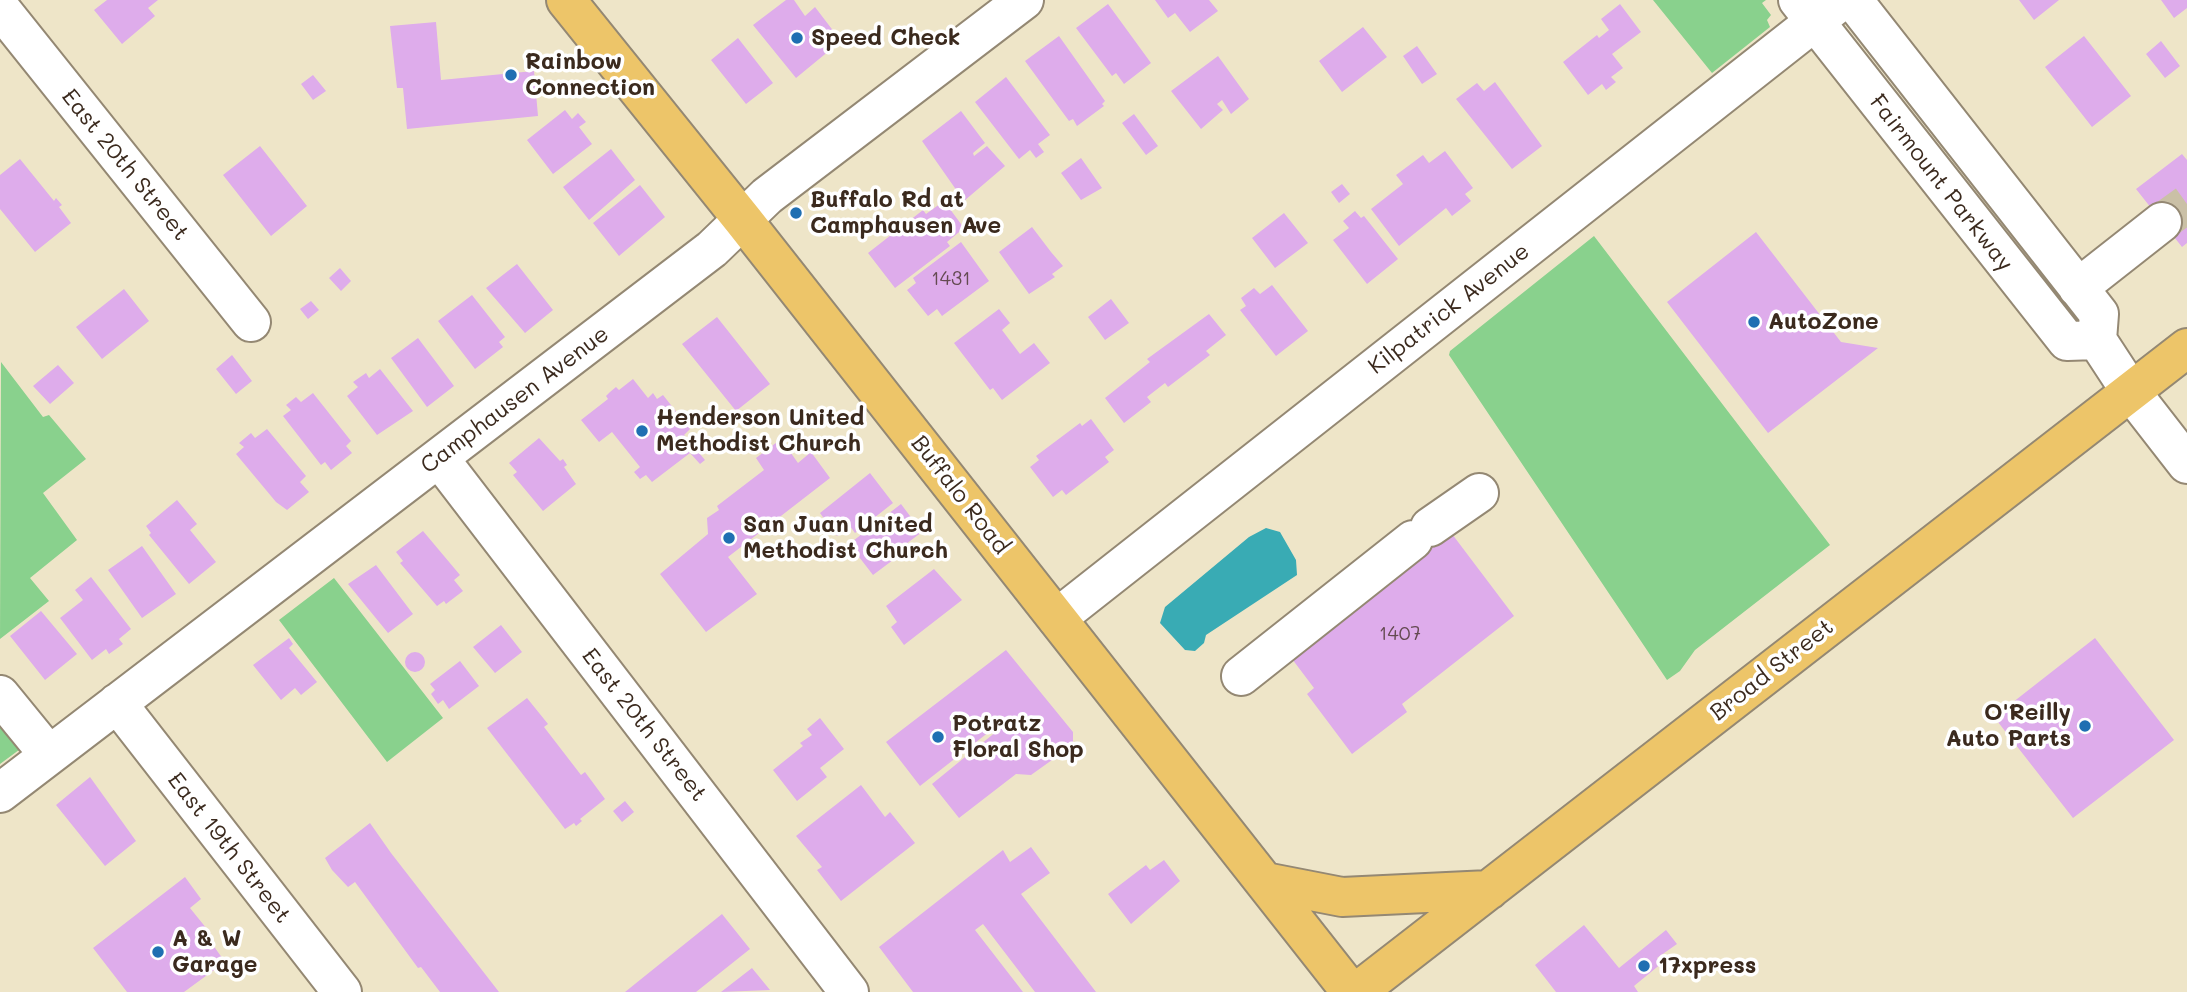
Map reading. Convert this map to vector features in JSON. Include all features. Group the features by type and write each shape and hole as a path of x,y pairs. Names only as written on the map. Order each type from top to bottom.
{"main road":[{"name":"Buffalo Road","path":"566,0 743,220 1351,992"},
{"name":"Broad Street","path":"1357,992 2187,348"},
{"path":"1265,882 1342,897 1371,898 1489,890"}],"street":[{"name":"Camphausen Avenue","path":"0,793 712,249 767,196 1024,0"},
{"name":"Fairmount Parkway","path":"1853,0 2099,314 2097,340 2131,392 2187,464"},
{"name":"Fairmount Parkway","path":"1818,7 2067,341 2097,340"},
{"name":"Kilpatrick Avenue","path":"1057,618 1818,7"},
{"name":"East 20th Street","path":"0,8 251,322"},
{"path":"2078,288 2162,222"},
{"name":"East 20th Street","path":"439,458 849,992"},
{"path":"1241,676 1422,534 1479,493"},
{"path":"0,695 48,755"},
{"name":"East 19th Street","path":"117,704 342,992"}],"green space":[{"path":"1653,0 1766,0 1762,3 1771,15 1767,20 1770,27 1712,73"},
{"path":"1594,236 1830,545 1695,650 1680,671 1667,680 1449,355 1450,351"},
{"path":"1,362 43,417 49,415 86,459 43,493 77,540 30,578 49,601 0,639"},
{"path":"334,578 443,718 387,762 279,620"},
{"path":"0,711 27,744 0,764"}],"water":[{"path":"1266,528 1280,532 1296,560 1297,575 1206,635 1204,643 1195,651 1185,650 1160,623 1165,607 1249,537"}],"building":[{"path":"107,0 158,0 148,8 155,16 122,44 94,10"},
{"path":"786,0 794,0 805,16 815,7 841,41 796,78 753,25"},
{"path":"1155,0 1209,0 1218,11 1190,32 1175,13 1168,18"},
{"path":"2019,0 2059,0 2034,20"},
{"path":"2161,0 2187,0 2187,8 2174,18"},
{"path":"1108,4 1151,63 1124,84 1116,73 1112,76 1076,28"},
{"path":"1620,4 1641,32 1612,54 1623,68 1611,77 1616,82 1606,90 1602,84 1588,95 1563,62 1597,35 1599,38 1609,30 1601,19"},
{"name":"Rainbow Connection","path":"436,22 441,80 534,71 538,116 407,129 403,88 397,88 390,26"},
{"path":"1363,27 1387,57 1342,92 1319,61"},
{"path":"1059,36 1105,101 1102,104 1104,106 1077,126 1073,119 1069,121 1025,61"},
{"path":"2084,36 2131,96 2092,127 2045,67"},
{"path":"738,38 773,83 746,104 711,60"},
{"path":"2161,41 2180,66 2165,78 2146,54"},
{"path":"1417,46 1437,74 1422,84 1403,56"},
{"path":"1218,56 1249,99 1231,114 1222,100 1217,104 1223,110 1201,129 1171,91"},
{"path":"313,75 326,91 313,100 301,84"},
{"path":"1006,77 1050,135 1038,144 1044,152 1036,158 1030,150 1019,159 975,102"},
{"path":"1495,82 1542,146 1512,169 1456,99 1477,83 1484,91"},
{"path":"565,110 572,119 578,113 586,122 579,127 592,144 553,174 527,140"},
{"path":"961,111 985,143 973,153 974,156 987,146 1005,166 964,201 922,141"},
{"path":"1134,114 1158,146 1146,155 1122,123"},
{"path":"260,146 307,206 271,236 223,175"},
{"path":"611,149 635,180 589,220 563,187"},
{"path":"1445,151 1473,188 1465,194 1471,201 1452,216 1446,208 1399,246 1371,209 1403,184 1396,175 1423,155 1429,163"},
{"path":"2182,154 2187,160 2187,243 2182,247 2136,189"},
{"path":"1081,158 1102,188 1081,200 1061,173"},
{"path":"20,159 54,201 56,198 62,205 59,207 71,223 35,252 0,209 0,175"},
{"path":"1342,184 1350,194 1339,203 1331,192"},
{"path":"640,185 665,217 619,256 593,223"},
{"path":"944,201 964,228 947,242 950,246 895,288 868,253 923,210 926,214"},
{"path":"1355,211 1361,218 1364,216 1398,259 1367,284 1333,240 1349,228 1343,221"},
{"path":"1284,213 1308,243 1275,268 1252,238"},
{"path":"1032,227 1063,266 1052,274 1055,277 1029,294 999,252"},
{"name":"AutoZone","path":"1756,232 1841,342 1878,348 1768,433 1667,302"},
{"path":"961,242 989,281 942,316 937,309 928,316 907,290 916,283 913,278"},
{"path":"517,264 553,310 525,333 486,288"},
{"path":"340,268 351,281 341,291 329,278"},
{"path":"1272,285 1308,331 1276,356 1240,310 1246,306 1241,298 1254,288 1260,294"},
{"path":"124,289 149,321 102,359 76,327"},
{"path":"472,295 505,337 499,342 503,347 475,369 438,321"},
{"path":"1111,299 1129,323 1105,340 1088,317"},
{"path":"311,301 319,310 308,319 300,309"},
{"path":"999,309 1010,323 1002,330 1020,354 1034,343 1050,363 1002,400 993,388 990,390 954,343"},
{"path":"1209,314 1226,335 1206,351 1210,355 1168,387 1165,383 1147,397 1151,402 1124,423 1105,398 1150,362 1147,359"},
{"path":"717,317 770,384 736,411 682,344"},
{"path":"418,338 454,386 427,407 391,358"},
{"path":"232,355 252,381 236,394 216,369"},
{"path":"58,365 74,383 50,404 33,386"},
{"path":"380,369 413,411 377,435 347,396 358,387 353,382 366,373 369,378"},
{"path":"633,379 648,398 653,393 657,399 663,395 690,429 684,435 705,460 700,464 690,453 652,482 646,475 640,479 634,472 640,467 612,432 599,442 581,420 608,399 606,396 616,387 619,390"},
{"path":"313,393 351,441 346,446 352,453 331,470 325,462 321,465 283,416 291,410 286,405 296,397 301,402"},
{"path":"1091,419 1114,450 1105,457 1109,462 1066,495 1062,490 1053,497 1030,467 1039,460 1036,456 1080,423 1082,426"},
{"path":"267,429 306,476 300,482 309,492 287,510 276,502 236,454 244,447 239,443 251,433 255,438"},
{"path":"539,438 560,461 563,459 567,465 564,467 576,484 543,511 513,475 517,472 509,463"},
{"name":"San Juan United Methodist Church","path":"781,439 798,463 811,452 830,478 728,557 757,594 706,632 660,574 708,534 707,518 719,510 717,506 764,470 756,458"},
{"path":"870,473 893,503 855,533 850,526 837,536 820,513"},
{"path":"177,500 197,524 190,530 216,562 189,584 149,535 151,533 146,526"},
{"path":"901,504 922,532 906,544 909,548 873,575 849,544"},
{"path":"1446,526 1514,616 1402,704 1407,712 1352,754 1307,694 1314,688 1286,651"},
{"path":"423,531 460,575 454,580 463,591 446,604 444,601 437,606 400,563 403,561 396,552"},
{"path":"142,546 176,594 142,618 108,570"},
{"path":"376,565 413,614 388,633 348,584"},
{"path":"934,569 962,600 904,645 891,627 897,622 886,606"},
{"path":"91,577 131,629 119,639 123,644 109,654 106,649 92,660 60,618 83,600 75,590"},
{"path":"41,611 77,654 45,680 10,636"},
{"path":"501,625 522,652 495,673 473,647"},
{"path":"289,638 293,644 289,648 317,682 301,695 295,688 281,700 253,665"},
{"path":"2095,638 2174,740 2073,818 1994,717"},
{"name":"Potratz Floral Shop","path":"1006,650 1073,732 1073,745 1031,775 1016,774 959,818 932,784 997,731 994,728 920,786 886,742"},
{"path":"415,652 422,655 425,662 422,669 415,672 408,669 405,662 408,655"},
{"path":"460,661 479,686 449,709 443,700 438,704 431,694 435,690 430,684"},
{"path":"527,698 548,724 544,727 581,775 585,772 605,799 580,819 582,821 576,826 574,823 565,829 487,728"},
{"path":"820,718 844,749 820,768 827,777 797,801 773,770 803,746 800,743 812,735 807,729"},
{"path":"90,777 136,841 105,866 56,805"},
{"path":"861,785 885,817 890,812 915,843 841,901 817,870 822,867 796,836"},
{"path":"625,801 634,812 622,822 613,811"},
{"path":"370,823 499,992 440,992 421,967 418,968 355,882 348,887 332,870 325,858"},
{"path":"1031,847 1050,873 1021,894 1096,992 1035,992 983,924 975,930 1023,992 913,992 879,947 1003,850 1010,862"},
{"path":"1164,860 1180,881 1131,924 1108,894 1146,865 1150,870"},
{"path":"185,877 201,899 190,908 211,934 208,938 225,962 184,992 127,992 93,948"},
{"path":"722,914 750,949 696,992 625,992"},
{"path":"1584,925 1619,968 1666,930 1677,944 1657,958 1662,963 1634,986 1638,992 1556,992 1535,965"},
{"path":"752,968 770,990 721,992"}],"tunnel":[{"path":"2162,222 2187,204"}],"place":[{"name":"Speed Check","path":"797,38"},
{"name":"Rainbow Connection","path":"511,75"},
{"name":"Buffalo Rd at Camphausen Ave","path":"796,213"},
{"name":"AutoZone","path":"1754,322"},
{"name":"Henderson United Methodist Church","path":"642,431"},
{"name":"San Juan United Methodist Church","path":"729,538"},
{"name":"O'Reilly Auto Parts","path":"2085,726"},
{"name":"Potratz Floral Shop","path":"938,737"},
{"name":"A & W Garage","path":"158,952"},
{"name":"17xpress","path":"1644,966"}]}
